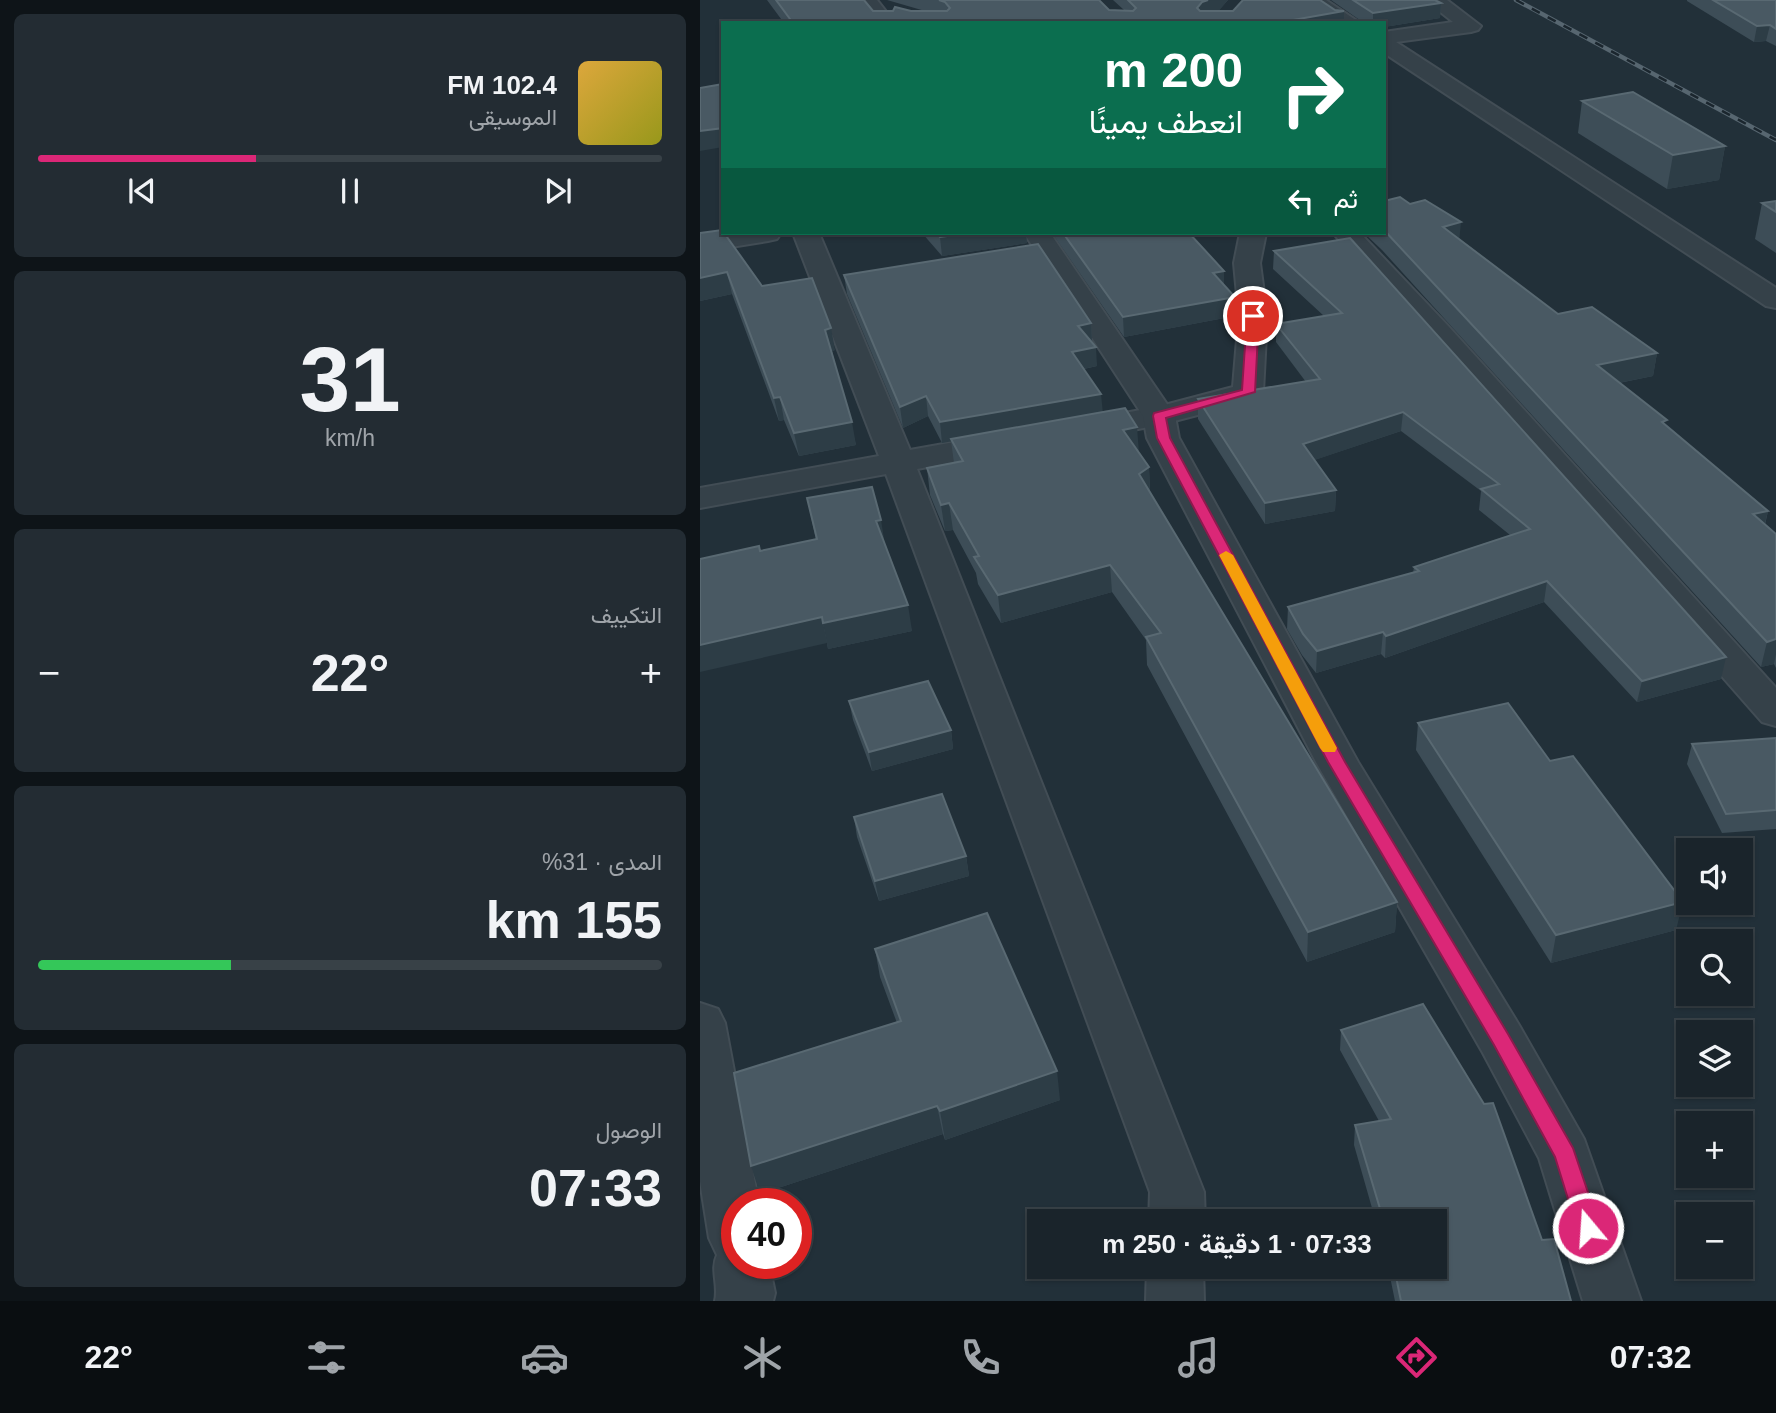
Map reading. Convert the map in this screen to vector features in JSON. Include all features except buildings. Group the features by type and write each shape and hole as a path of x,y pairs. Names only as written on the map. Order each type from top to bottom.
{"street":[{"path":"1312,0 1347,21"},
{"path":"1386,38 1471,26 1435,0"},
{"path":"1386,45 1776,300"},
{"path":"700,244 756,235"},
{"path":"807,235 839,283 898,462 1177,1192 1177,1209"},
{"path":"700,498 1159,416 1248,392 1253,316 1247,263 1253,235"},
{"path":"1348,235 1458,354 1776,713"},
{"path":"1036,245 1159,416 1163,438 1337,762 1501,1040 1565,1155 1612,1301"},
{"path":"700,1023 728,1188"},
{"path":"744,1279 746,1293 744,1301"},
{"path":"1174,1301 1175,1279"}],"railway":[{"path":"1516,0 1776,140"}],"slow traffic":[{"path":"1226,555 1329,748"}],"route":[{"path":"1253,316 1248,392 1159,416 1163,438 1337,762 1501,1040 1565,1155 1588,1228"}]}
